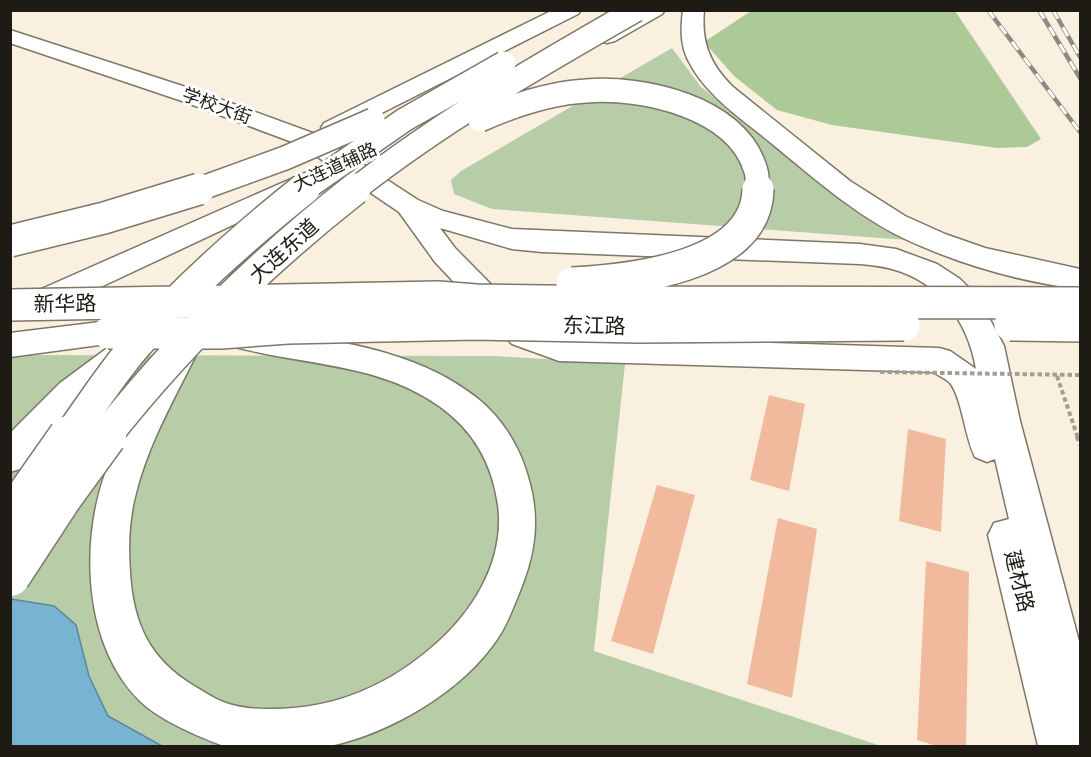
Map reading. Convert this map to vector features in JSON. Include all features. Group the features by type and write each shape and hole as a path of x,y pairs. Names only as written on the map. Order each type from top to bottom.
{"main road":[{"name":"大连道辅路","path":"10,228 140,200 226,174 309,140 571,10"},
{"name":"大连东道","path":"10,520 57,451 124,337 202,276 278,209 361,148 445,94 604,10"},
{"name":"大连东道","path":"10,576 54,508 115,424 183,349 274,259 379,171 423,138 636,10"},
{"name":"大连道辅路","path":"10,315 62,294 344,162 655,10"},
{"path":"694,10 692,37 695,51 710,76 747,111 862,202 912,231 986,260 1031,271 1080,279"},
{"name":"学校大街","path":"10,36 190,96 309,140 408,206"},
{"path":"379,171 516,105 557,94 607,90 656,95 700,112 734,135 743,145 755,167 758,178 757,197 749,218 733,238 706,256 665,270 623,278 501,286 438,297"},
{"path":"10,241 130,211 237,178 308,150 380,117 445,94"},
{"path":"408,206 445,255 509,323 523,336 549,347 609,352 939,360 963,375"},
{"path":"408,206 433,217 512,239 860,254 896,259 927,272 949,287 967,305 988,346 1011,454 1080,725"},
{"name":"东江路","path":"119,303 438,297 594,302 1080,303"},
{"name":"新华路","path":"10,305 119,303"},
{"name":"东江路","path":"124,337 288,328 475,324 639,327 1080,326"},
{"name":"新华路","path":"10,331 124,337"},
{"path":"183,349 128,463 117,491 107,552 114,611 129,652 155,687 203,717 250,731 295,731 325,726 346,722 384,706 425,682 483,625 516,551 518,517 514,482 510,471 485,425 448,395 418,378 359,358 276,345 221,333"},
{"path":"10,345 124,337"},
{"path":"10,457 124,337"},
{"name":"建材路","path":"963,375 980,416 1060,747"}],"path":[{"path":"880,372 1080,375"},
{"path":"1057,376 1080,445"}],"green space":[{"path":"751,11 955,11 1041,139 1027,147 997,148 832,125 777,110 734,76 704,42"},
{"path":"672,48 701,87 849,207 907,240 492,209 454,194 451,180 461,171"},
{"path":"11,355 494,356 625,364 594,651 881,746 11,746"}],"water":[{"path":"11,599 54,606 76,625 89,676 108,716 162,746 11,746"}],"building":[{"path":"769,395 805,404 789,491 750,480"},
{"path":"908,429 946,439 941,532 899,521"},
{"path":"657,485 695,495 653,654 611,641"},
{"path":"778,518 817,529 792,698 747,684"},
{"path":"926,561 969,572 966,746 936,746 917,740"}],"railway":[{"path":"988,10 1080,132"},
{"path":"1039,10 1080,78"},
{"path":"1053,10 1080,57"}]}
